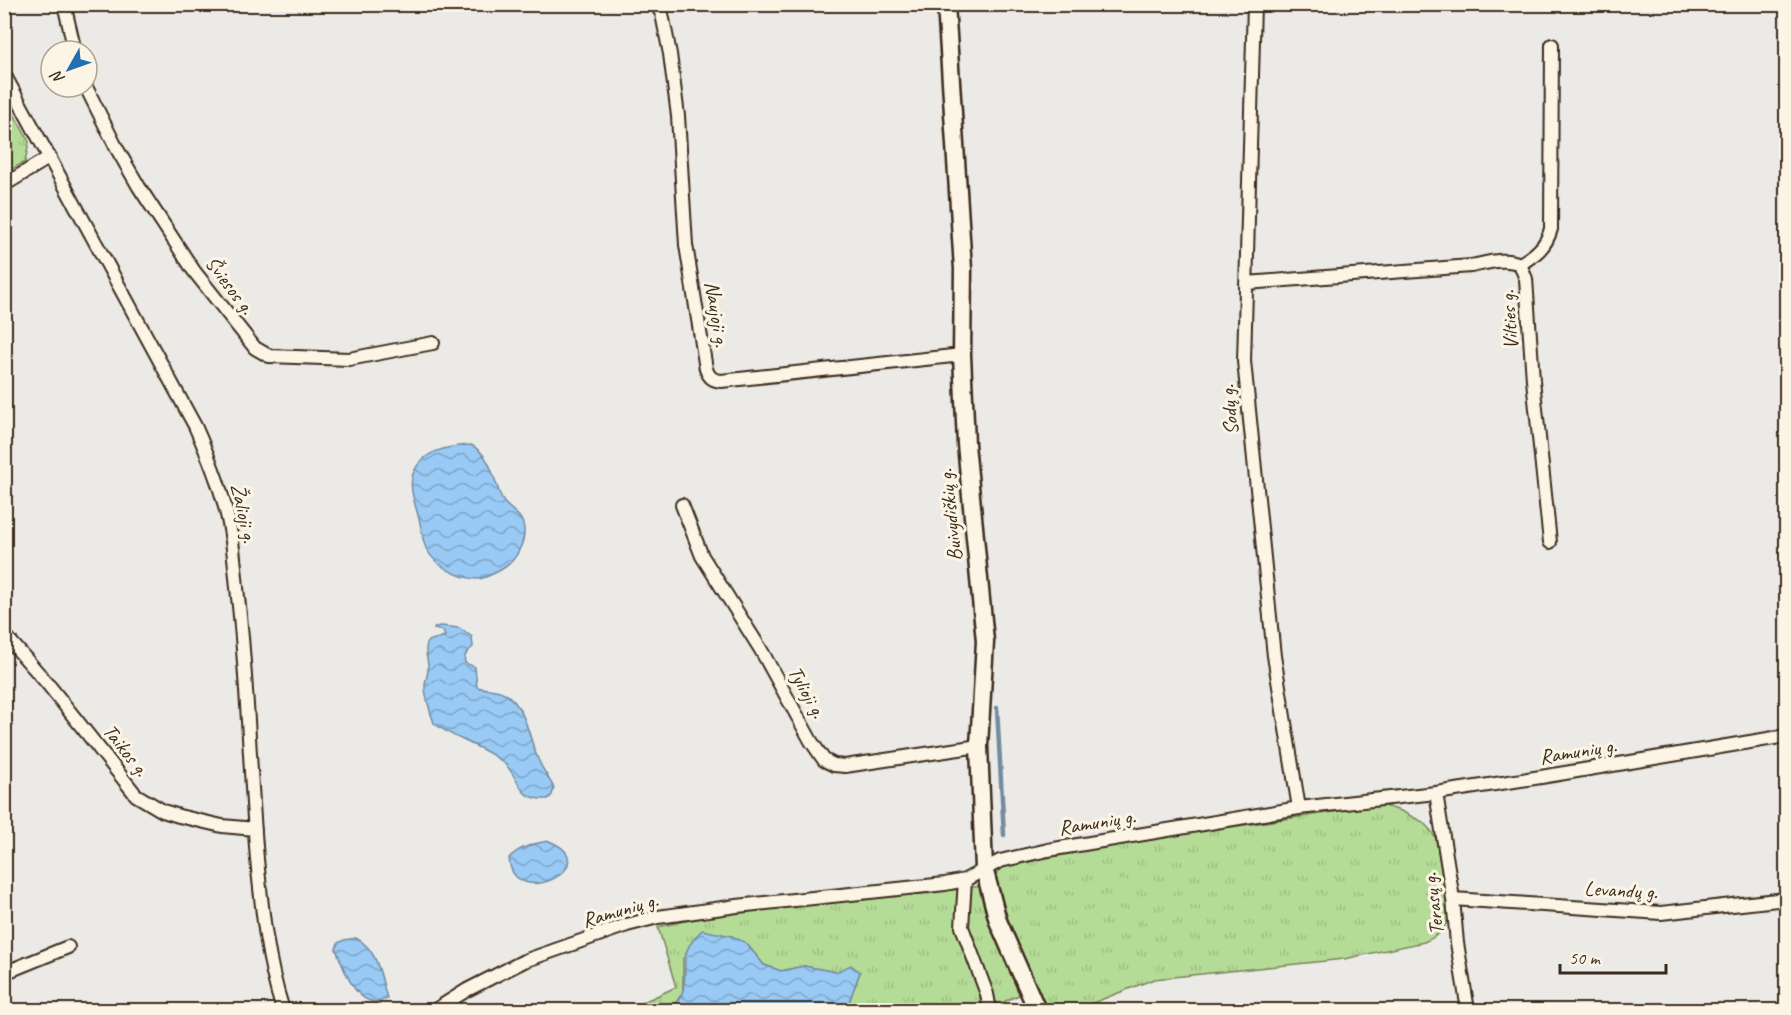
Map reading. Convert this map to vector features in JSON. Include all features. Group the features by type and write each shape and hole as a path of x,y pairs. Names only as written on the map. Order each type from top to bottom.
{"main road":[{"name":"Buivydiškių g.","path":"946,4 963,269 962,355 966,444 985,641 979,746 984,868 998,921 1037,1011"}],"street":[{"path":"64,4 72,39"},
{"name":"Naujoji g.","path":"656,4 662,14 670,54 678,116 686,245 709,376 714,381 721,381 962,355"},
{"name":"Sodų g.","path":"1254,4 1244,361 1274,656 1299,808"},
{"path":"1520,264 1543,247 1551,229 1552,45"},
{"name":"Žalioji g.","path":"4,74 195,426 216,475 226,508 233,545 242,631 263,922 283,1011"},
{"name":"Šviesos g.","path":"92,99 139,187 194,271 255,348 269,356 349,358 433,343"},
{"path":"4,185 50,157"},
{"name":"Vilties g.","path":"1246,283 1471,266 1501,261 1513,261 1520,264 1526,279 1533,380 1550,542"},
{"name":"Tylioji g.","path":"682,505 702,556 761,650 811,741 824,760 834,765 845,766 979,746"},
{"name":"Taikos g.","path":"4,634 48,683 136,795 155,807 179,816 222,826 255,829"},
{"name":"Ramunių g.","path":"435,1011 467,990 524,961 637,922 658,917 737,906 945,885 965,880 1000,861 1037,852 1299,808 1436,793 1786,736"},
{"name":"Terasų g.","path":"1436,793 1468,1011"},
{"path":"965,880 962,927 987,994 989,1005 987,1011"},
{"name":"Levandų g.","path":"1453,899 1660,913 1786,899"},
{"path":"4,973 68,947"}],"green space":[{"path":"4,95 29,142 25,162 5,173"},
{"path":"1381,805 1401,811 1423,822 1432,832 1436,839 1449,917 1440,933 1424,942 1344,959 1154,979 1075,1010 1047,1010 1038,997 994,883 994,876 1008,865 1162,837"},
{"path":"981,886 1021,994 986,1010 846,1010 860,972 836,972 804,966 781,971 764,965 746,943 683,958 683,992 671,1010 626,1010 676,987 658,927 738,912"}],"water":[{"path":"471,445 488,462 502,499 520,518 524,532 521,546 508,565 490,576 477,579 448,570 431,556 424,543 411,485 413,474 423,459 445,448"},
{"path":"441,626 459,628 472,637 473,647 466,654 465,663 475,667 477,687 501,691 518,706 540,763 554,788 548,799 530,797 504,763 434,723 425,688 428,673 426,648 428,641 445,636 443,631 434,629"},
{"path":"549,841 565,851 568,862 564,871 553,879 539,883 525,882 514,874 509,858 513,854 528,846"},
{"path":"702,930 732,936 746,943 764,965 781,971 804,966 836,972 851,965 860,972 846,1010 671,1010 682,993 686,953"},
{"path":"356,938 364,943 374,957 387,998 377,1002 368,1000 361,996 348,978 336,949 338,943"}],"waterway":[{"path":"997,708 1004,835"}]}
